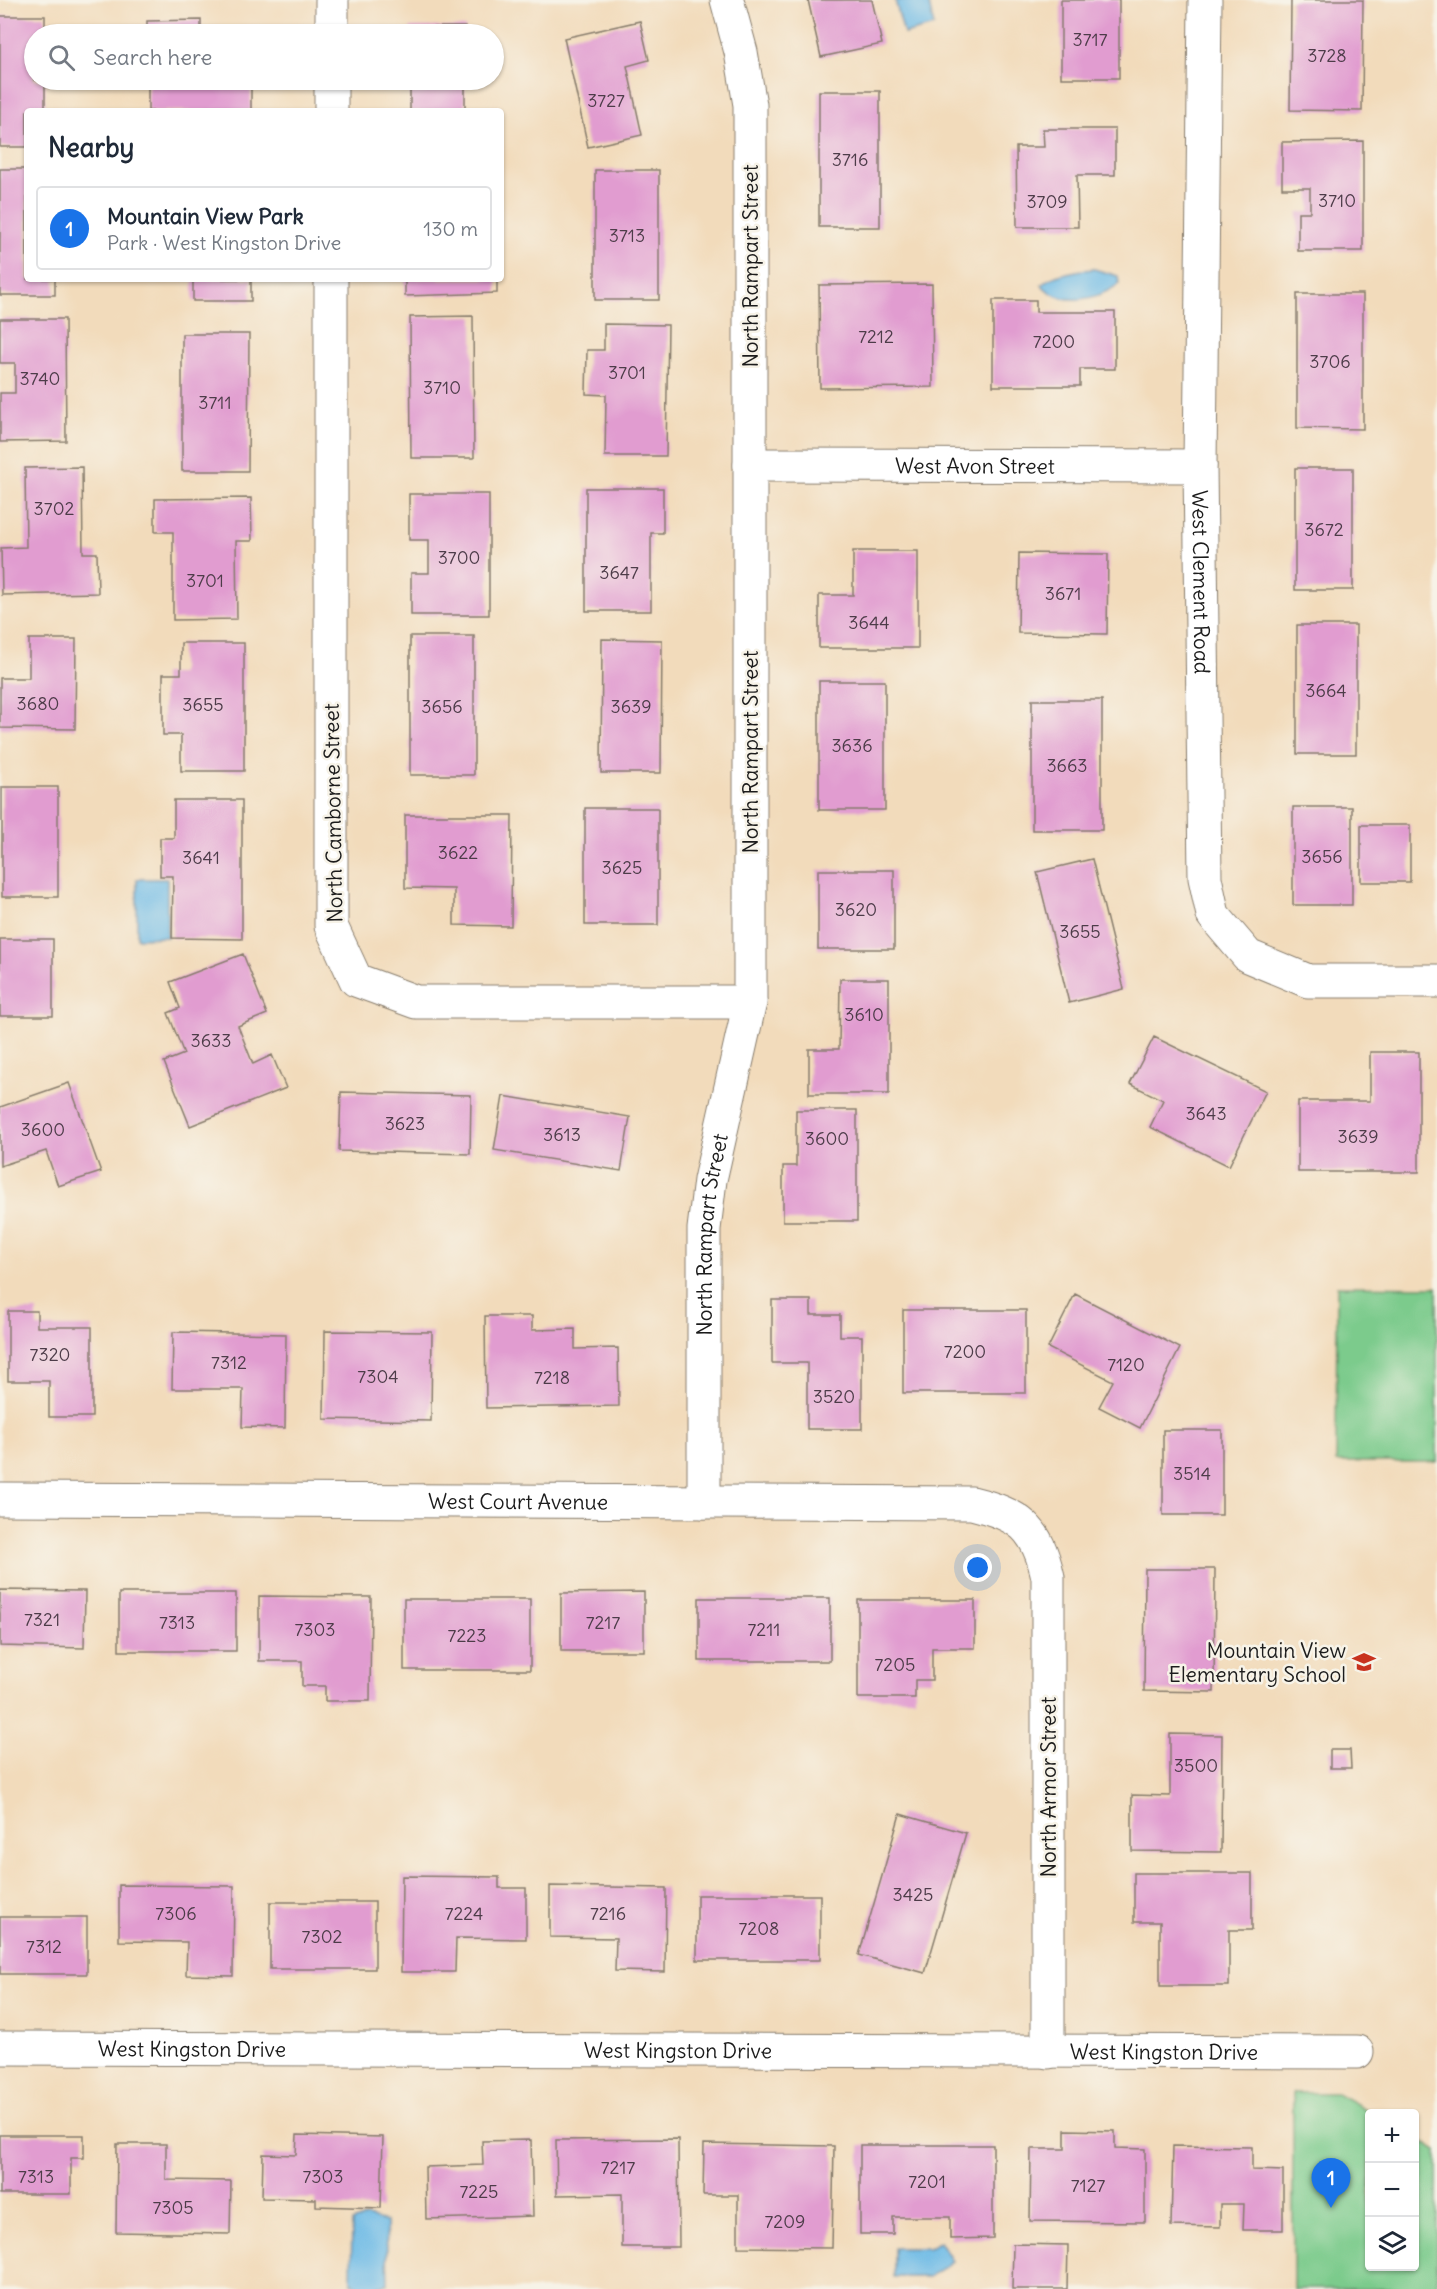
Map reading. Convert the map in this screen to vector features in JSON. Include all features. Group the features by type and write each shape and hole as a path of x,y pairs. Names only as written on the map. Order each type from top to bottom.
{"street":[{"path":"332,0 332,24"},
{"name":"North Rampart Street","path":"704,1502 704,1229 710,1180 750,1002 750,105 741,52 727,0"},
{"name":"West Clement Road","path":"1205,0 1200,466 1205,868 1213,915 1248,956 1308,981 1437,981"},
{"path":"332,90 332,108"},
{"name":"North Camborne Street","path":"331,282 331,926 356,980 416,1002 750,1002"},
{"name":"West Avon Street","path":"750,465 1200,466"},
{"name":"West Court Avenue","path":"0,1499 972,1503 1003,1511 1028,1527"},
{"name":"North Armor Street","path":"1028,1527 1043,1552 1048,1577 1048,2052"},
{"name":"West Kingston Drive","path":"0,2048 1357,2052"}],"green space":[{"path":"1337,1286 1437,1287 1437,1462 1336,1462"},
{"path":"1293,2093 1337,2093 1366,2109 1365,2271 1419,2271 1419,2139 1437,2150 1437,2289 1293,2289"}],"water":[{"path":"895,0 928,0 934,26 904,34"},
{"path":"1094,269 1118,276 1119,284 1100,294 1080,299 1059,297 1042,285 1058,275"},
{"path":"137,879 167,879 167,937 137,938"},
{"path":"366,2217 386,2222 388,2284 365,2289 351,2283 352,2222"},
{"path":"939,2241 952,2261 929,2277 894,2277 894,2248 929,2248"}],"building":[{"path":"808,0 872,0 882,44 821,57"},
{"path":"1061,0 1119,0 1119,78 1061,78"},
{"path":"1291,0 1363,0 1362,111 1290,110"},
{"path":"0,16 45,16 45,24 24,24 24,90 45,90 45,108 24,108 24,147 0,147"},
{"path":"201,20 201,24 147,24 147,21"},
{"path":"640,21 649,60 627,66 642,135 588,147 564,38"},
{"path":"148,90 251,90 251,108 148,108"},
{"path":"410,90 465,90 465,108 410,108"},
{"path":"819,91 880,91 880,227 819,227"},
{"path":"1043,129 1115,129 1115,175 1077,175 1078,227 1017,227 1016,147 1044,147"},
{"path":"1363,141 1363,251 1298,251 1298,212 1310,212 1310,188 1282,188 1282,142"},
{"path":"0,169 24,169 24,282 55,282 55,295 0,295"},
{"path":"595,170 659,170 659,300 595,300"},
{"path":"193,282 251,282 251,301 193,301"},
{"path":"405,282 497,282 497,293 405,296"},
{"path":"932,284 933,387 820,388 819,285"},
{"path":"1297,294 1363,294 1363,429 1297,428"},
{"path":"993,300 1036,300 1036,312 1115,312 1115,369 1080,369 1080,386 993,386"},
{"path":"473,316 474,458 411,458 410,317"},
{"path":"0,319 65,319 66,441 0,442 0,393 15,393 15,363 0,363"},
{"path":"604,324 668,325 666,456 605,456 606,395 586,394 587,350 604,350"},
{"path":"182,334 249,334 248,471 182,471"},
{"path":"82,467 83,553 97,553 98,593 2,595 1,548 26,547 25,468"},
{"path":"1295,468 1353,468 1353,590 1295,590"},
{"path":"586,488 663,488 663,533 651,533 651,611 586,611"},
{"path":"409,494 489,494 489,615 411,615 411,573 429,573 429,540 409,540"},
{"path":"251,498 252,541 236,541 237,619 173,620 173,532 155,532 155,499"},
{"path":"853,551 918,551 918,648 819,648 819,595 853,595"},
{"path":"1019,553 1108,554 1107,634 1018,633"},
{"path":"1297,625 1356,625 1356,754 1297,754"},
{"path":"410,636 474,636 474,775 410,775"},
{"path":"29,639 76,639 75,729 0,728 0,678 29,678"},
{"path":"602,639 662,640 661,773 601,773"},
{"path":"181,643 244,643 244,771 181,771 181,735 163,735 163,674 181,674"},
{"path":"819,681 885,681 885,810 819,810"},
{"path":"1032,700 1102,700 1102,830 1032,830"},
{"path":"2,787 58,787 58,897 2,897"},
{"path":"174,800 242,800 242,939 172,938 173,876 160,876 160,838 174,838"},
{"path":"1293,807 1352,807 1352,905 1293,905"},
{"path":"585,808 658,808 658,925 585,925"},
{"path":"405,815 512,815 511,926 454,925 454,889 405,888"},
{"path":"1361,825 1410,825 1410,882 1361,882"},
{"path":"1092,859 1124,989 1069,1003 1037,872"},
{"path":"818,870 894,870 894,949 818,949"},
{"path":"0,939 53,939 53,1016 0,1016"},
{"path":"243,954 267,1014 238,1026 253,1064 272,1055 286,1088 190,1126 164,1062 184,1054 168,1013 180,1008 170,982"},
{"path":"840,979 889,979 889,1094 809,1094 809,1049 839,1049"},
{"path":"1154,1037 1266,1091 1229,1166 1150,1127 1163,1100 1130,1084"},
{"path":"1370,1052 1419,1052 1419,1172 1298,1172 1298,1101 1370,1101"},
{"path":"69,1083 101,1172 58,1186 46,1151 0,1166 0,1107"},
{"path":"341,1092 471,1095 470,1154 339,1151"},
{"path":"503,1096 630,1117 621,1171 494,1150"},
{"path":"796,1110 857,1110 857,1221 783,1221 783,1166 796,1166"},
{"path":"1075,1294 1180,1348 1140,1428 1099,1407 1113,1381 1048,1348"},
{"path":"772,1300 811,1300 811,1315 840,1315 840,1336 862,1336 862,1429 807,1429 807,1363 772,1363"},
{"path":"903,1310 1026,1310 1026,1393 903,1393"},
{"path":"8,1311 37,1311 37,1327 92,1327 92,1417 49,1417 49,1381 8,1381"},
{"path":"485,1316 532,1316 532,1330 575,1329 575,1349 618,1348 619,1406 486,1408"},
{"path":"325,1331 432,1332 431,1421 324,1419"},
{"path":"173,1332 286,1334 285,1428 242,1427 243,1389 172,1389"},
{"path":"1163,1430 1222,1430 1222,1515 1163,1515"},
{"path":"1145,1569 1215,1569 1214,1692 1144,1691"},
{"path":"0,1590 85,1591 84,1648 0,1646"},
{"path":"644,1592 644,1651 561,1651 561,1593"},
{"path":"119,1593 236,1593 236,1651 119,1651"},
{"path":"259,1596 371,1597 370,1701 325,1701 325,1686 302,1686 302,1661 259,1661"},
{"path":"699,1598 830,1598 830,1661 699,1661"},
{"path":"404,1599 530,1599 530,1670 404,1670"},
{"path":"858,1600 975,1600 975,1648 932,1648 932,1680 915,1680 915,1698 858,1698"},
{"path":"1170,1734 1222,1735 1221,1852 1132,1851 1132,1795 1170,1796"},
{"path":"1330,1750 1350,1750 1351,1768 1330,1768"},
{"path":"900,1814 966,1833 925,1973 859,1955"},
{"path":"1134,1873 1252,1873 1252,1930 1229,1930 1229,1986 1160,1986 1160,1922 1134,1922"},
{"path":"402,1876 499,1877 499,1888 526,1888 526,1939 456,1938 455,1972 401,1972"},
{"path":"119,1885 234,1886 233,1976 186,1975 187,1942 119,1941"},
{"path":"550,1886 666,1888 665,1972 615,1971 616,1938 550,1937"},
{"path":"697,1895 820,1895 820,1960 697,1960"},
{"path":"270,1902 375,1902 375,1969 270,1969"},
{"path":"0,1917 87,1917 87,1974 0,1974"},
{"path":"1065,2130 1115,2131 1115,2148 1145,2149 1145,2222 1030,2221 1031,2149 1065,2149"},
{"path":"0,2135 84,2135 84,2158 71,2158 71,2194 0,2194"},
{"path":"297,2135 383,2137 381,2208 316,2206 316,2199 262,2198 263,2154 296,2155"},
{"path":"678,2139 679,2247 622,2247 622,2194 557,2195 556,2140"},
{"path":"531,2140 533,2216 426,2219 425,2167 483,2165 482,2141"},
{"path":"117,2144 166,2144 166,2180 231,2181 230,2234 116,2232"},
{"path":"704,2144 834,2146 832,2248 738,2247 738,2195 703,2195"},
{"path":"860,2145 993,2145 993,2238 950,2239 950,2217 893,2217 893,2234 860,2234"},
{"path":"1173,2146 1252,2147 1252,2170 1283,2171 1283,2230 1243,2230 1244,2204 1220,2204 1220,2227 1171,2226"},
{"path":"1013,2244 1068,2245 1067,2289 1012,2289"}],"place":[{"name":"Mountain View Elementary School","path":"1364,1662"},
{"name":"Mountain View Park","path":"1331,2208"}]}
